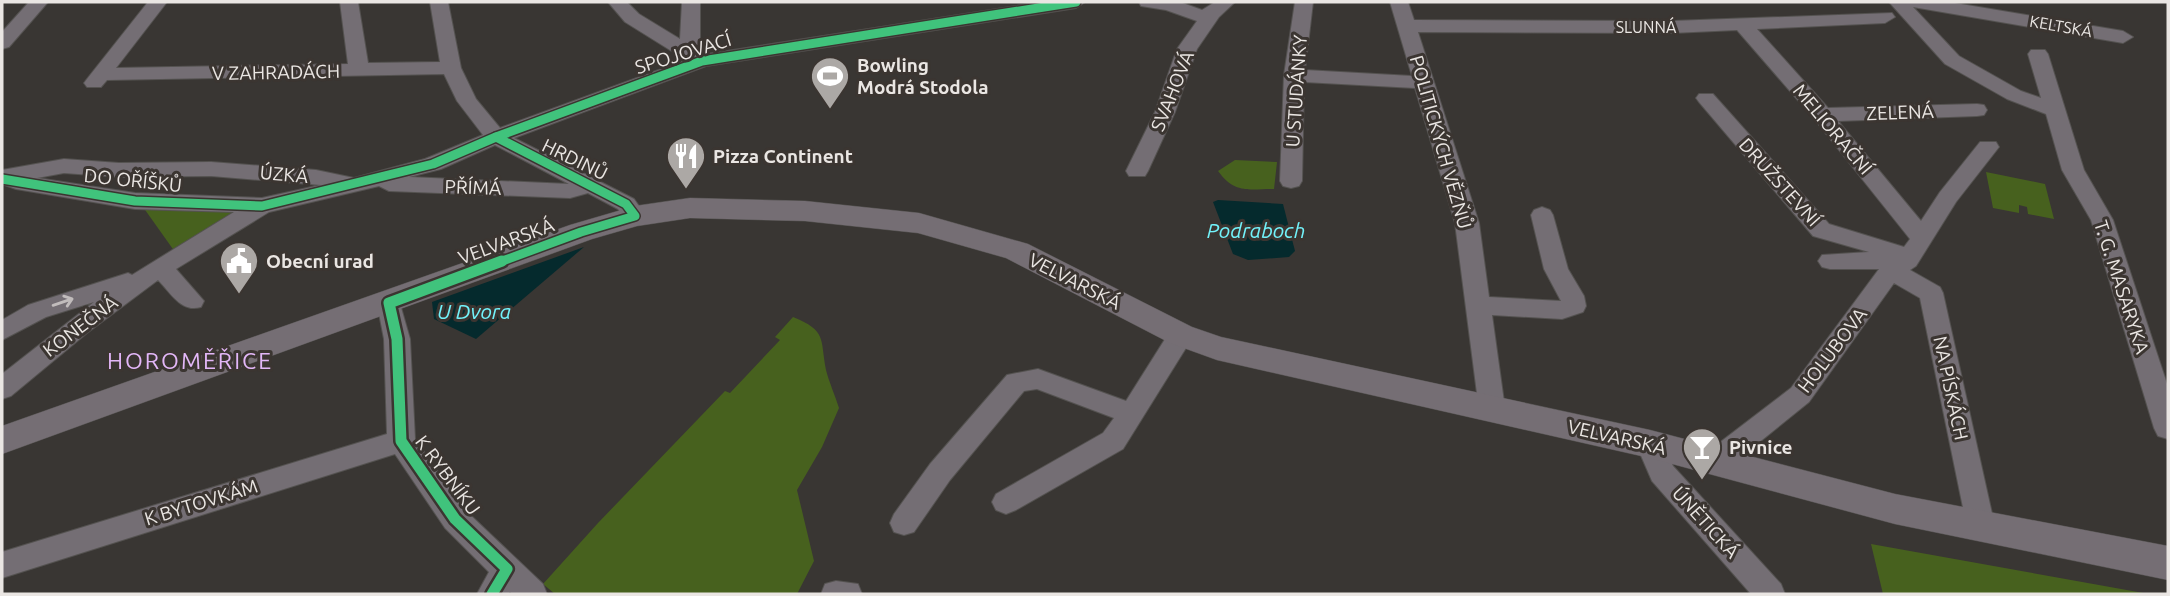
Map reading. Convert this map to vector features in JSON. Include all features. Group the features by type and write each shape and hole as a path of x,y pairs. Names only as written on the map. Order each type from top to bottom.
{"main road":[{"name":"VELVARSKÁ","path":"2,440 581,232 635,216 690,208 733,207 805,211 919,223 1017,251 1181,335 1217,348 1650,444 1895,509 2168,563"}],"street":[{"path":"2,43 39,2"},
{"name":"V ZAHRADÁCH","path":"158,2 96,80 451,68"},
{"path":"349,2 359,71"},
{"name":"HRDINŮ","path":"439,2 451,68 467,101 496,137 626,204 635,216"},
{"path":"617,2 632,18 702,61"},
{"path":"691,2 690,47 702,61"},
{"name":"SPOJOVACÍ","path":"355,185 433,164 496,137 702,61 1021,7 1076,2"},
{"name":"SVAHOVÁ","path":"1148,2 1177,7 1201,17 1219,8"},
{"name":"U STUDÁNKY","path":"1291,181 1294,75 1304,2"},
{"name":"POLITICKÝCH VĚZŇŮ","path":"1399,2 1467,223 1492,409"},
{"name":"KELTSKÁ","path":"1917,2 2123,37"},
{"name":"SVAHOVÁ","path":"1137,171 1165,112 1187,49 1219,8"},
{"path":"1891,9 1952,60 2014,95 2053,110"},
{"name":"SLUNNÁ","path":"1407,26 1672,27 1891,9"},
{"name":"MELIORAČNÍ","path":"1742,23 1922,237"},
{"name":"T. G. MASARYKA","path":"2038,54 2073,170 2102,220 2168,428"},
{"path":"1294,75 1426,83"},
{"name":"DRUŽSTEVNÍ","path":"1706,98 1821,230 1892,251 1900,265"},
{"name":"ZELENÁ","path":"1822,115 1977,110"},
{"name":"HOLUBOVA","path":"1716,461 1800,395 1988,147"},
{"name":"ÚZKÁ","path":"2,178 64,166 119,170 217,162 355,185"},
{"path":"519,188 548,165"},
{"name":"DO OŘÍŠKŮ","path":"2,178 135,201 262,206"},
{"path":"2,331 37,312 153,272 262,206 355,185"},
{"name":"PŘÍMÁ","path":"355,185 570,191 590,185"},
{"path":"1478,305 1562,310 1574,306 1572,296 1556,269 1542,215"},
{"path":"1830,261 1900,265"},
{"name":"NA PÍSKÁCH","path":"1900,265 1931,293 1981,527"},
{"path":"153,272 192,301"},
{"name":"KONEČNÁ","path":"2,388 78,326 153,272"},
{"name":"K RYBNÍKU","path":"389,303 397,339 401,441 499,582 532,594"},
{"path":"1006,502 1113,441 1181,335"},
{"path":"904,523 940,472 1016,382 1038,379 1132,414"},
{"name":"K BYTOVKÁM","path":"2,565 401,441"},
{"name":"ÚNĚTICKÁ","path":"1650,444 1662,473 1770,594"},
{"path":"836,594 847,594"}],"green space":[{"path":"1235,160 1277,162 1274,189 1243,189 1230,184 1218,171"},
{"path":"1986,172 2045,184 2054,219 2028,214 2027,207 2019,205 2019,213 1993,208"},
{"path":"143,207 248,210 175,252"},
{"path":"793,317 817,331 839,408 822,447 797,490 814,561 797,594 555,594 543,584 725,391 730,393 780,340 775,337"},
{"path":"1871,544 2149,594 1883,594"}],"water":[{"name":"Podraboch","path":"1218,200 1283,204 1295,251 1289,257 1248,260 1233,254 1213,202"},
{"name":"U Dvora","path":"584,247 476,339 434,319 432,302"}],"cycle path":[{"path":"2,179 135,201 262,206 433,164 496,137 702,61 1076,2"},
{"path":"492,594 507,569 455,519 401,441 397,339 389,303 581,232 635,216 626,204 496,137"}],"place":[{"name":"Bowling Modrá Stodola","path":"830,110"},
{"name":"Pizza Continent","path":"686,190"},
{"name":"Obecní urad","path":"239,295"},
{"name":"Pivnice","path":"1702,481"}],"district":[{"name":"HOROMĚŘICE","path":"190,360"}]}
